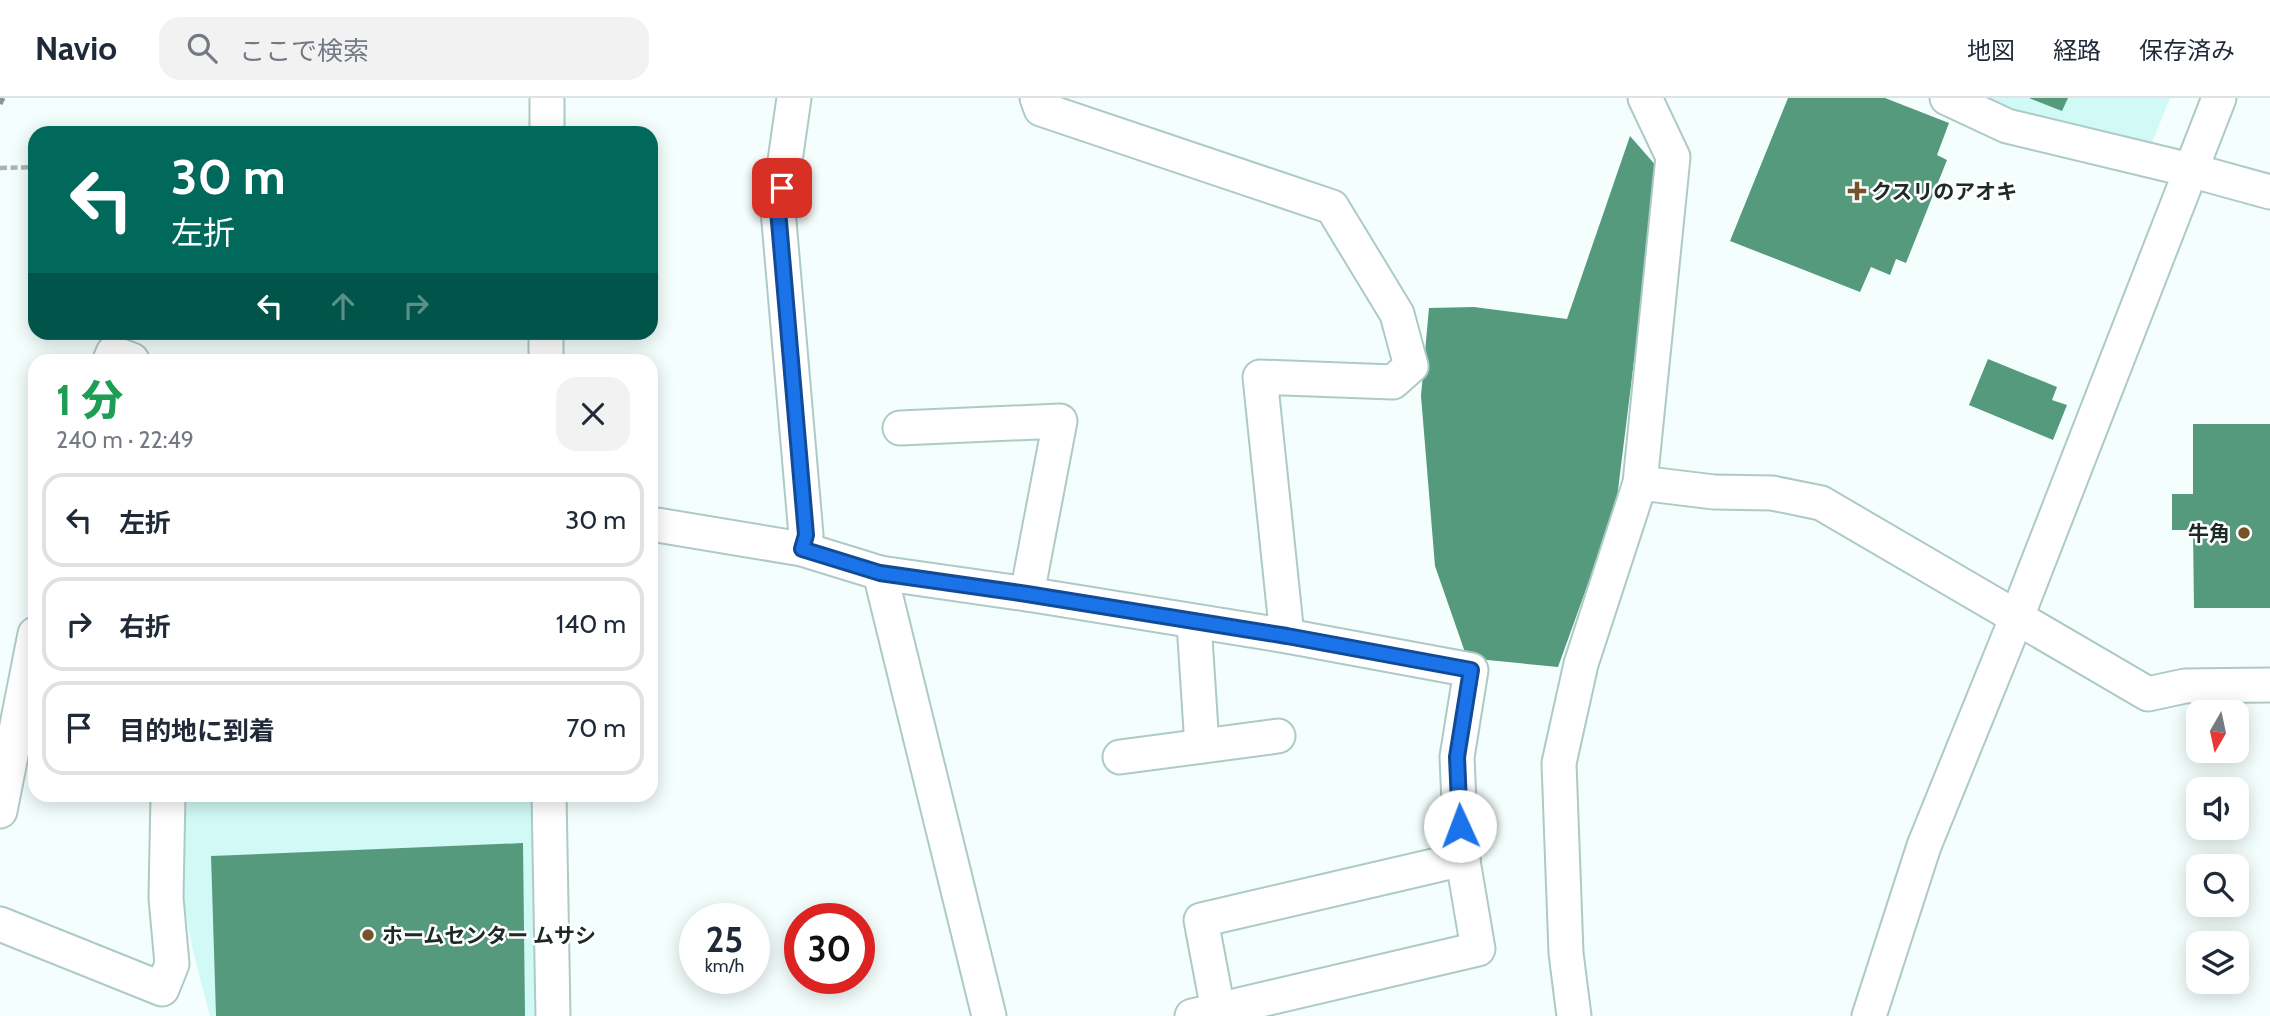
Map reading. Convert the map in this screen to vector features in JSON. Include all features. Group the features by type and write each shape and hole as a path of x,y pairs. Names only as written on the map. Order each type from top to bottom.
{"street":[{"path":"547,98 547,126"},
{"path":"794,98 778,210 806,535 802,549"},
{"path":"1037,98 1041,109 1332,207 1397,314 1411,366 1393,382 1261,377 1287,636"},
{"path":"1574,1016 1566,953 1559,763 1581,664 1640,483 1673,157 1645,98"},
{"path":"1947,98 2007,127 2190,170 2270,192"},
{"path":"1869,1016 1924,846 2016,619 2219,98"},
{"path":"900,428 1060,421 1027,594"},
{"path":"1640,483 1714,492 1772,493 1821,503 2148,694 2185,686 2270,685"},
{"path":"658,525 802,549 880,573 1287,636 1471,670 1457,757 1463,859 1478,949 1205,1013 1201,920 1463,859"},
{"path":"880,573 989,1016"},
{"path":"1194,622 1202,746"},
{"path":"0,811 28,672"},
{"path":"1120,757 1278,736"},
{"path":"0,924 162,989 172,964 166,898 168,802"},
{"path":"549,802 552,1016"}],"path":[{"path":"0,167 28,167"}],"shaded area":[{"path":"1967,98 2170,98 2149,150"},
{"name":"ホームセンター ムサシ","path":"183,802 536,802 539,1016 210,1016 193,951 178,869"}],"building":[{"path":"1788,98 1885,98 1949,123 1937,155 1947,160 1906,263 1896,259 1890,275 1871,267 1860,292 1730,241"},
{"path":"2029,98 2068,98 2062,111"},
{"path":"1630,136 1658,168 1616,506 1558,667 1467,658 1435,566 1421,396 1429,308 1474,307 1567,319"},
{"path":"1988,359 2057,387 2052,400 2067,405 2053,440 1969,405"},
{"path":"2193,424 2270,424 2270,608 2194,608 2193,530 2172,530 2172,494 2193,494"},
{"name":"ホームセンター ムサシ","path":"523,843 525,1016 216,1016 211,856"}],"railway":[{"path":"0,104 3,98"}],"place":[{"name":"クスリのアオキ","path":"1857,191"},
{"name":"牛角","path":"2244,533"},
{"name":"ホームセンター ムサシ","path":"368,935"}],"route":[{"path":"782,188 778,210 806,535 802,549 880,573 1287,636 1471,670 1457,757 1460,826"}]}
